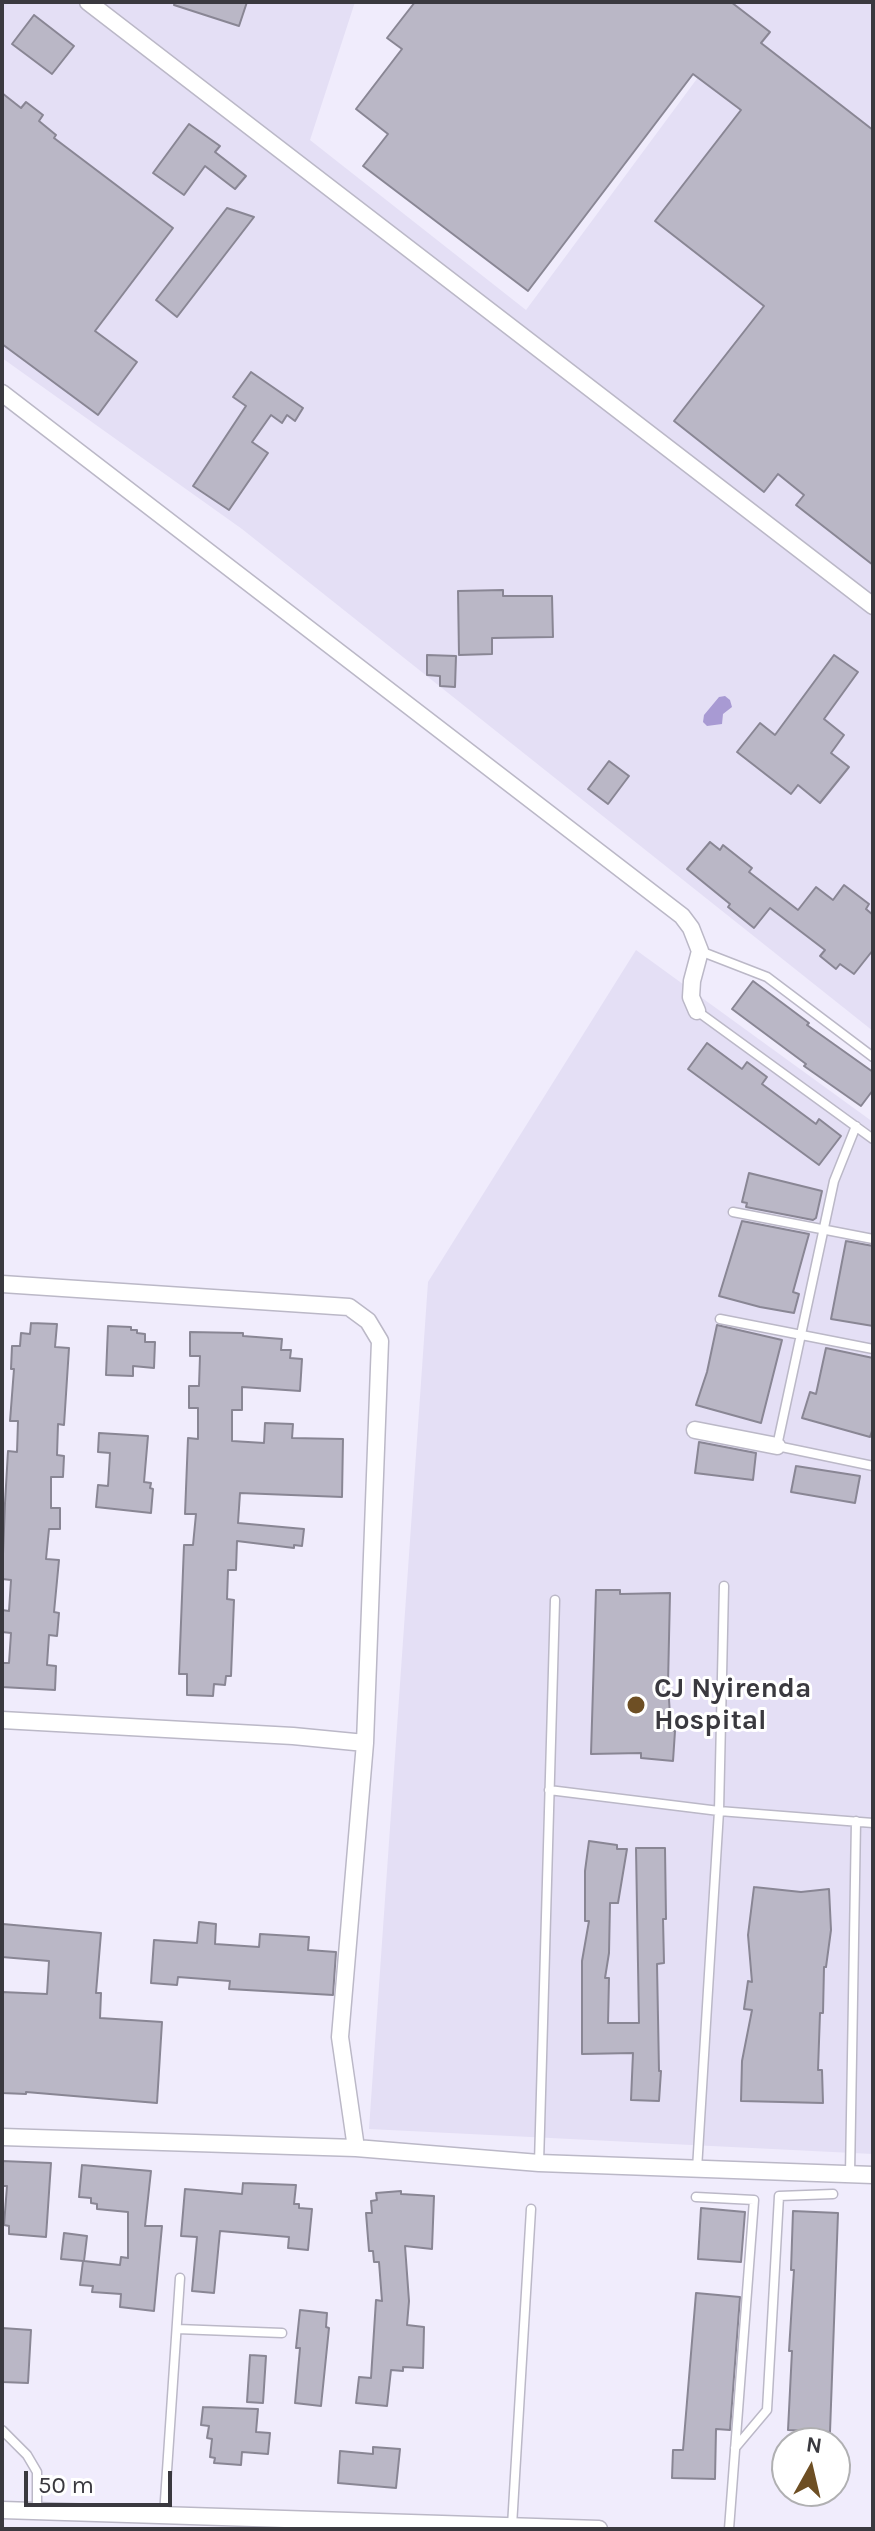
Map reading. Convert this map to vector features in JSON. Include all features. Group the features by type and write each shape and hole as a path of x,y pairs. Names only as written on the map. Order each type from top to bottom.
{"street":[{"path":"88,2 873,606"},
{"path":"2,393 682,916 691,928 700,951 691,997 697,1011"},
{"path":"2,1284 349,1307 368,1321 380,1341 365,1743 340,2037 356,2148"},
{"path":"695,1430 777,1446"},
{"path":"2,1720 293,1736 365,1743"},
{"path":"2,2137 356,2148 539,2163 873,2175"},
{"path":"2,2510 599,2529"}],"lane":[{"path":"700,951 767,977 873,1057"},
{"path":"697,1011 873,1139"},
{"path":"856,1126 839,1166 823,1230 777,1446 873,1466"},
{"path":"733,1212 873,1239"},
{"path":"720,1319 873,1349"},
{"path":"697,2169 719,1811 724,1586"},
{"path":"539,2163 555,1600"},
{"path":"549,1790 719,1811 873,1823"},
{"path":"850,2174 856,1821"},
{"path":"735,2448 767,2410 779,2196 833,2194"},
{"path":"696,2197 754,2200 729,2529"},
{"path":"512,2526 531,2209"},
{"path":"164,2516 180,2278"},
{"path":"177,2329 282,2333"},
{"path":"2,2430 27,2455 37,2472 37,2511"}],"shaded area":[{"path":"2,2 355,2 310,140 526,310 730,34 694,2 873,2 873,1031 242,529 2,358"},
{"path":"725,696 732,707 723,714 722,724 707,726 703,722 704,715 719,697"},
{"name":"CJ Nyirenda Hospital","path":"636,950 873,1122 873,2154 369,2129 428,1282"}],"building":[{"path":"175,2 247,2 239,26 174,5"},
{"path":"415,2 731,2 770,32 761,43 873,130 873,565 796,505 804,495 778,474 764,492 674,421 764,306 655,221 741,110 693,74 528,291 363,166 388,134 356,109 402,49 387,38"},
{"path":"34,15 74,46 52,74 12,44"},
{"path":"2,93 21,108 26,102 43,115 39,121 56,135 54,138 173,228 95,331 137,362 98,415 2,344"},
{"path":"189,124 220,146 215,152 246,176 235,189 205,166 184,195 153,173"},
{"path":"227,208 254,217 177,317 156,300"},
{"path":"251,372 303,408 295,421 287,415 282,423 271,415 252,442 268,453 229,510 193,486 246,406 233,397"},
{"path":"503,590 503,596 552,596 553,637 492,638 492,654 459,655 458,591"},
{"path":"427,655 456,656 455,687 440,686 440,676 427,675"},
{"path":"834,655 858,672 824,719 844,735 831,753 849,767 820,803 798,785 791,794 737,752 760,723 775,735"},
{"path":"609,761 629,776 608,804 588,789"},
{"path":"710,842 720,850 723,845 752,868 749,872 798,910 816,887 833,900 844,885 869,904 866,909 873,915 873,950 854,974 840,964 836,969 820,956 825,950 770,908 754,928 687,869"},
{"path":"753,981 809,1023 807,1025 873,1072 873,1090 861,1106 732,1009"},
{"path":"707,1043 742,1069 747,1062 767,1077 762,1084 816,1124 819,1119 841,1136 819,1165 688,1069"},
{"path":"749,1173 822,1191 816,1218 813,1220 746,1207 747,1203 742,1202"},
{"path":"742,1221 809,1234 793,1292 799,1294 794,1313 719,1296"},
{"path":"846,1241 873,1246 873,1326 831,1319"},
{"path":"31,1323 57,1324 55,1347 69,1348 64,1425 58,1424 57,1455 64,1456 63,1477 51,1477 51,1508 60,1508 60,1529 49,1529 46,1559 59,1560 54,1612 59,1613 57,1636 49,1635 47,1665 56,1666 55,1690 2,1687 2,1663 9,1663 11,1633 2,1632 2,1610 9,1611 11,1580 2,1579 8,1451 17,1452 18,1421 10,1421 14,1369 11,1369 12,1346 20,1346 21,1333 30,1334"},
{"path":"717,1325 782,1340 761,1423 696,1405"},
{"path":"108,1326 131,1327 137,1333 145,1334 145,1342 155,1342 154,1368 133,1366 133,1376 106,1375"},
{"path":"190,1332 243,1333 243,1336 282,1339 281,1350 291,1350 290,1358 302,1359 300,1391 242,1387 242,1410 232,1410 232,1441 264,1443 265,1423 293,1424 292,1438 343,1439 342,1497 240,1493 238,1523 304,1529 302,1546 294,1545 294,1548 237,1541 236,1570 228,1570 227,1599 234,1600 231,1676 226,1676 225,1685 214,1684 213,1696 187,1695 187,1674 179,1674 184,1545 193,1545 196,1514 185,1514 188,1438 198,1439 198,1408 189,1408 189,1386 199,1386 200,1356 190,1356"},
{"path":"826,1348 873,1358 873,1428 870,1437 802,1418 810,1392 816,1394"},
{"path":"99,1433 148,1436 144,1482 151,1483 150,1488 153,1489 151,1513 96,1507 98,1485 108,1486 110,1453 98,1452"},
{"path":"699,1442 756,1453 753,1480 695,1473"},
{"path":"796,1466 860,1476 855,1503 791,1492"},
{"path":"596,1590 620,1590 620,1594 670,1593 668,1684 671,1731 675,1731 673,1761 641,1758 641,1753 591,1754"},
{"path":"589,1841 627,1849 618,1903 610,1903 605,1978 609,1978 608,2023 639,2023 636,1848 665,1848 664,1963 657,1964 661,2071 659,2101 631,2100 633,2053 582,2054 582,1961 589,1921 585,1921 585,1871"},
{"path":"754,1887 801,1892 829,1889 831,1930 824,1967 818,2070 822,2070 823,2103 741,2101 742,2061 752,2010 744,2009 748,1981 752,1982 748,1935"},
{"path":"199,1922 216,1924 215,1944 259,1947 260,1934 309,1937 308,1950 336,1952 333,1995 229,1989 230,1981 178,1977 177,1985 151,1983 154,1940 197,1943"},
{"path":"3,1924 101,1933 96,1993 101,1993 100,2018 162,2022 157,2103 26,2092 2,2093 2,1992 47,1994 49,1961 2,1957"},
{"path":"2,2161 51,2163 46,2237 9,2234 9,2226 4,2225 7,2186 2,2186"},
{"path":"82,2165 151,2171 145,2226 162,2226 154,2311 120,2307 121,2294 92,2292 93,2286 80,2285 83,2261 61,2259 64,2233 87,2236 84,2261 120,2265 121,2257 128,2258 128,2212 97,2209 91,2198 79,2197"},
{"path":"243,2183 296,2185 294,2204 299,2204 299,2208 312,2209 308,2250 288,2248 289,2237 220,2231 214,2293 192,2291 197,2237 181,2236 185,2189 242,2194"},
{"path":"401,2191 401,2194 434,2196 432,2249 405,2246 409,2301 407,2325 424,2327 423,2368 391,2370 387,2406 356,2403 359,2377 371,2378 376,2300 382,2301 379,2262 374,2262 373,2251 369,2251 366,2213 372,2213 371,2201 377,2200 376,2193"},
{"path":"701,2208 745,2212 741,2262 698,2259"},
{"path":"793,2211 838,2213 830,2427 788,2427 794,2270 791,2270"},
{"path":"696,2293 740,2297 730,2430 716,2429 715,2479 672,2478 673,2450 683,2450"},
{"path":"300,2310 327,2313 326,2327 329,2328 321,2406 295,2403"},
{"path":"2,2328 31,2330 28,2383 2,2382"},
{"path":"250,2355 266,2356 263,2403 247,2402"},
{"path":"203,2407 258,2409 256,2432 270,2433 268,2454 242,2452 241,2465 214,2463 215,2458 210,2457 212,2439 207,2438 209,2426 201,2425"},
{"path":"373,2447 400,2449 396,2488 338,2483 340,2451 373,2454"}],"place":[{"name":"CJ Nyirenda Hospital","path":"636,1705"}]}
